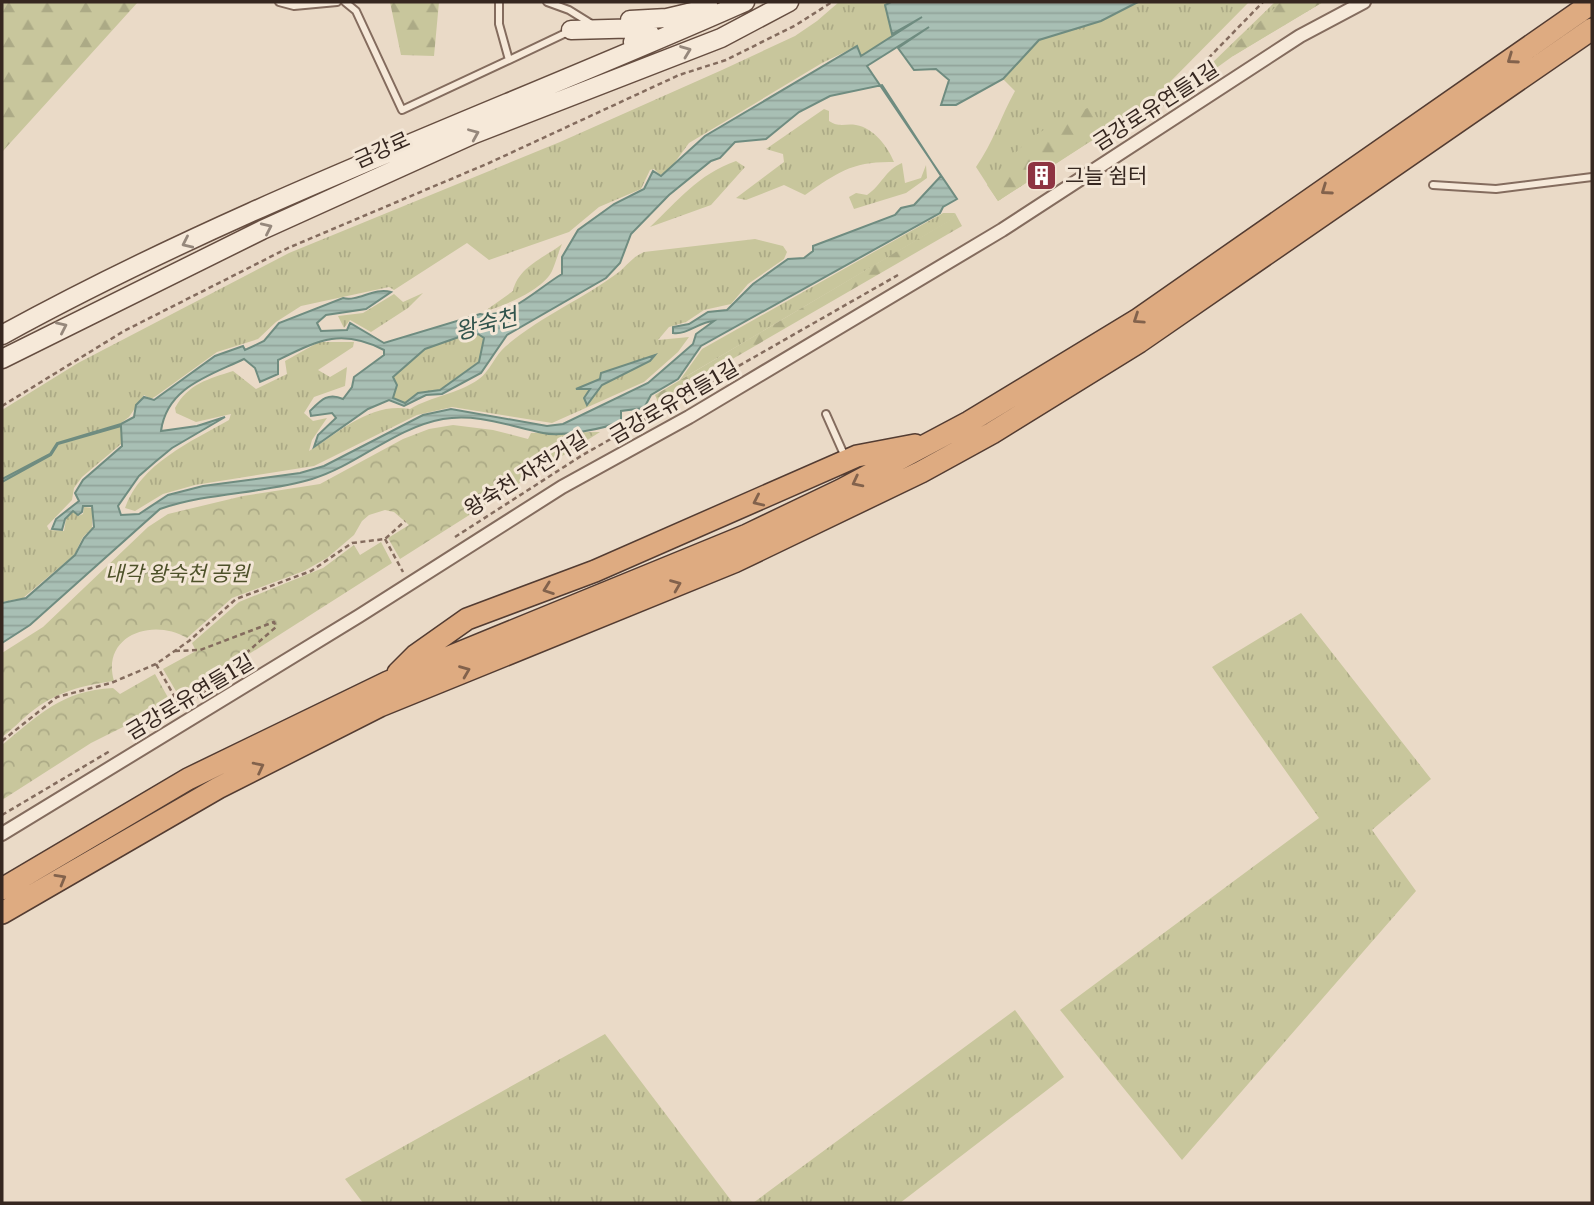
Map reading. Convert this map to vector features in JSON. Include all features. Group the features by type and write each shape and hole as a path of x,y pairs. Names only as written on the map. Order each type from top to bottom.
{"highway":[{"path":"2,913 218,788 380,706 734,562 794,535 968,446 1069,388 1139,342 1580,29 1592,3"},
{"path":"2,889 188,779 388,682 747,535 937,440 1029,388 1137,320 1580,29"},
{"path":"388,682 416,655 467,619 595,571 847,460 937,440"}],"main road":[{"path":"590,23 667,18 695,13 725,2"},
{"name":"금강로","path":"2,335 80,293 390,150 745,2"},
{"name":"금강로","path":"2,359 275,224 474,134 721,38 789,2"},
{"path":"390,150 513,89 650,34 646,28 634,27 571,30"}],"street":[{"name":"금강로유연들1길","path":"2,834 348,623 562,486 689,416 1002,230 1300,36 1364,2"}],"lane":[{"path":"279,2 294,6 337,2"},
{"path":"345,2 356,11 402,110 571,30"},
{"path":"499,2 499,24 509,60"},
{"path":"547,2 569,10 590,23"},
{"path":"1433,185 1496,190 1592,177"},
{"path":"826,414 847,460"}],"path":[{"path":"2,406 124,331 288,248 500,158 679,75 726,60 796,25 832,2"},
{"path":"1154,114 1262,2"},
{"name":"왕숙천 자전거길","path":"455,537 581,456 908,269"},
{"path":"2,741 57,697 111,683 156,664 236,599 311,571 352,543 385,539 405,521"},
{"path":"385,539 403,572 413,565"},
{"path":"172,652 200,650 274,622 276,627 194,699"},
{"path":"156,664 181,708 218,685"},
{"path":"2,815 119,745"}],"green space":[{"path":"2,2 138,2 2,152"},
{"path":"390,2 439,2 434,56 401,55"},
{"path":"839,2 891,2 885,5 923,17 860,57 857,46 822,63 689,143 670,169 660,175 654,169 650,170 641,189 599,207 569,232 489,260 467,243 394,290 389,287 301,306 276,322 258,339 217,352 151,399 144,395 129,417 121,423 121,444 82,477 74,488 72,500 47,526 49,530 64,531 66,519 74,511 78,516 83,514 84,507 92,508 92,528 83,537 74,555 23,598 2,602 2,410 78,363 289,253 560,142 722,70 795,36"},
{"path":"1138,2 1249,2 1167,85 1136,112 998,201 976,167 1015,91 1003,79 1039,40 1101,21"},
{"path":"1275,2 1323,2 1233,56 1179,95"},
{"path":"1281,2 1323,2 1233,56 1230,49"},
{"path":"1090,107 1106,131 998,201 987,185 1010,159 1044,129"},
{"path":"824,109 829,111 829,121 833,123 856,125 869,130 884,144 894,162 867,164 846,170 805,195 784,185 746,200 736,198 784,162 783,154 766,149"},
{"path":"736,161 745,167 711,205 650,227 699,181"},
{"path":"902,163 905,183 921,178 926,165 927,178 906,193 854,209 849,197 856,193 867,195 891,170"},
{"path":"943,213 955,213 951,220 680,380 702,349"},
{"path":"955,213 962,226 658,402 655,395 950,220"},
{"path":"755,239 783,246 787,252 784,259 748,284 731,304 704,310 686,322 669,327 658,340 689,337 678,352 644,382 552,423 452,407 417,415 314,466 195,485 163,494 135,511 125,508 132,492 155,466 184,445 229,420 231,414 196,422 176,413 175,408 186,393 207,380 233,371 256,389 287,374 285,361 319,342 354,342 353,347 318,370 330,377 347,367 345,386 314,397 304,413 313,421 327,418 312,440 309,451 369,414 396,408 410,409 471,384 483,376 502,350 519,335 605,282 644,252"},
{"path":"562,244 548,278 532,291 485,311 513,291 526,269"},
{"path":"423,293 408,308 371,332 350,320 344,328 338,316 363,313 394,294 403,302"},
{"path":"478,334 484,338 479,361 440,390 419,393 405,403 393,398 392,377 425,349 459,337"},
{"name":"내각 왕숙천 공원","path":"453,425 493,430 528,439 531,433 600,432 400,559 388,538 409,525 394,512 385,510 369,515 354,535 327,558 304,571 232,598 187,638 159,630 132,635 122,642 115,652 112,665 114,681 81,687 50,699 2,737 2,653 43,627 148,527 168,514 243,496 320,484 403,439 429,429"},
{"name":"내각 왕숙천 공원","path":"381,542 392,563 180,698 163,669 196,651 192,643 239,602 323,568 354,545 360,555"},
{"path":"1301,613 1431,779 1372,830 1416,891 1182,1160 1060,1010 1319,818 1212,667"},
{"path":"155,674 171,703 91,743 2,800 2,745 28,723 65,699 113,688 120,694"},
{"path":"1015,1010 1064,1077 900,1203 753,1203"},
{"path":"605,1034 733,1203 363,1203 345,1179"}],"water":[{"name":"왕숙천","path":"891,2 1138,2 1101,21 1039,40 1003,79 956,105 941,105 949,80 936,69 914,70 898,48 929,27 867,66 880,85 830,96 799,112 766,139 735,142 720,158 711,161 669,195 631,234 620,263 606,278 507,335 481,373 442,394 426,395 404,406 389,400 368,409 314,447 318,435 336,418 332,413 311,416 310,411 329,397 343,399 352,387 354,377 384,355 384,350 355,339 330,339 278,360 278,374 260,382 255,368 244,359 204,378 181,393 172,404 161,431 197,426 225,417 172,448 139,476 118,506 121,515 139,514 168,495 203,486 300,473 324,466 423,415 451,409 547,426 563,424 648,383 693,344 696,334 714,321 678,333 673,333 673,327 689,324 708,312 727,310 753,284 788,259 804,258 813,251 813,246 895,215 901,208 914,205 941,176 931,161 957,199 943,207 940,213 701,346 678,379 651,395 644,408 621,411 621,421 583,432 551,434 481,419 443,419 408,430 345,465 312,479 274,488 197,499 160,509 30,625 2,643 2,603 26,598 75,555 94,527 92,506 83,506 78,515 73,511 65,519 62,530 52,529 56,519 79,501 75,493 83,480 122,446 121,426 58,444 51,455 2,482 2,479 50,454 57,443 121,424 134,417 136,405 144,397 154,400 215,356 243,346 245,350 264,341 279,323 343,298 354,298 378,291 391,292 366,309 326,315 317,323 321,331 347,330 350,323 384,343 480,314 502,312 512,307 562,274 562,257 578,230 614,204 644,189 653,171 661,176 705,136 857,46 861,56 922,17 892,34 885,5","holes":["478,334 484,338 479,362 440,390 418,393 405,403 393,398 397,385 393,377 425,349 459,337"]},
{"path":"655,355 650,361 602,385 587,405 584,398 590,389 576,389 600,379 601,373"}],"place":[{"name":"그늘 쉼터","path":"1042,176"}]}
